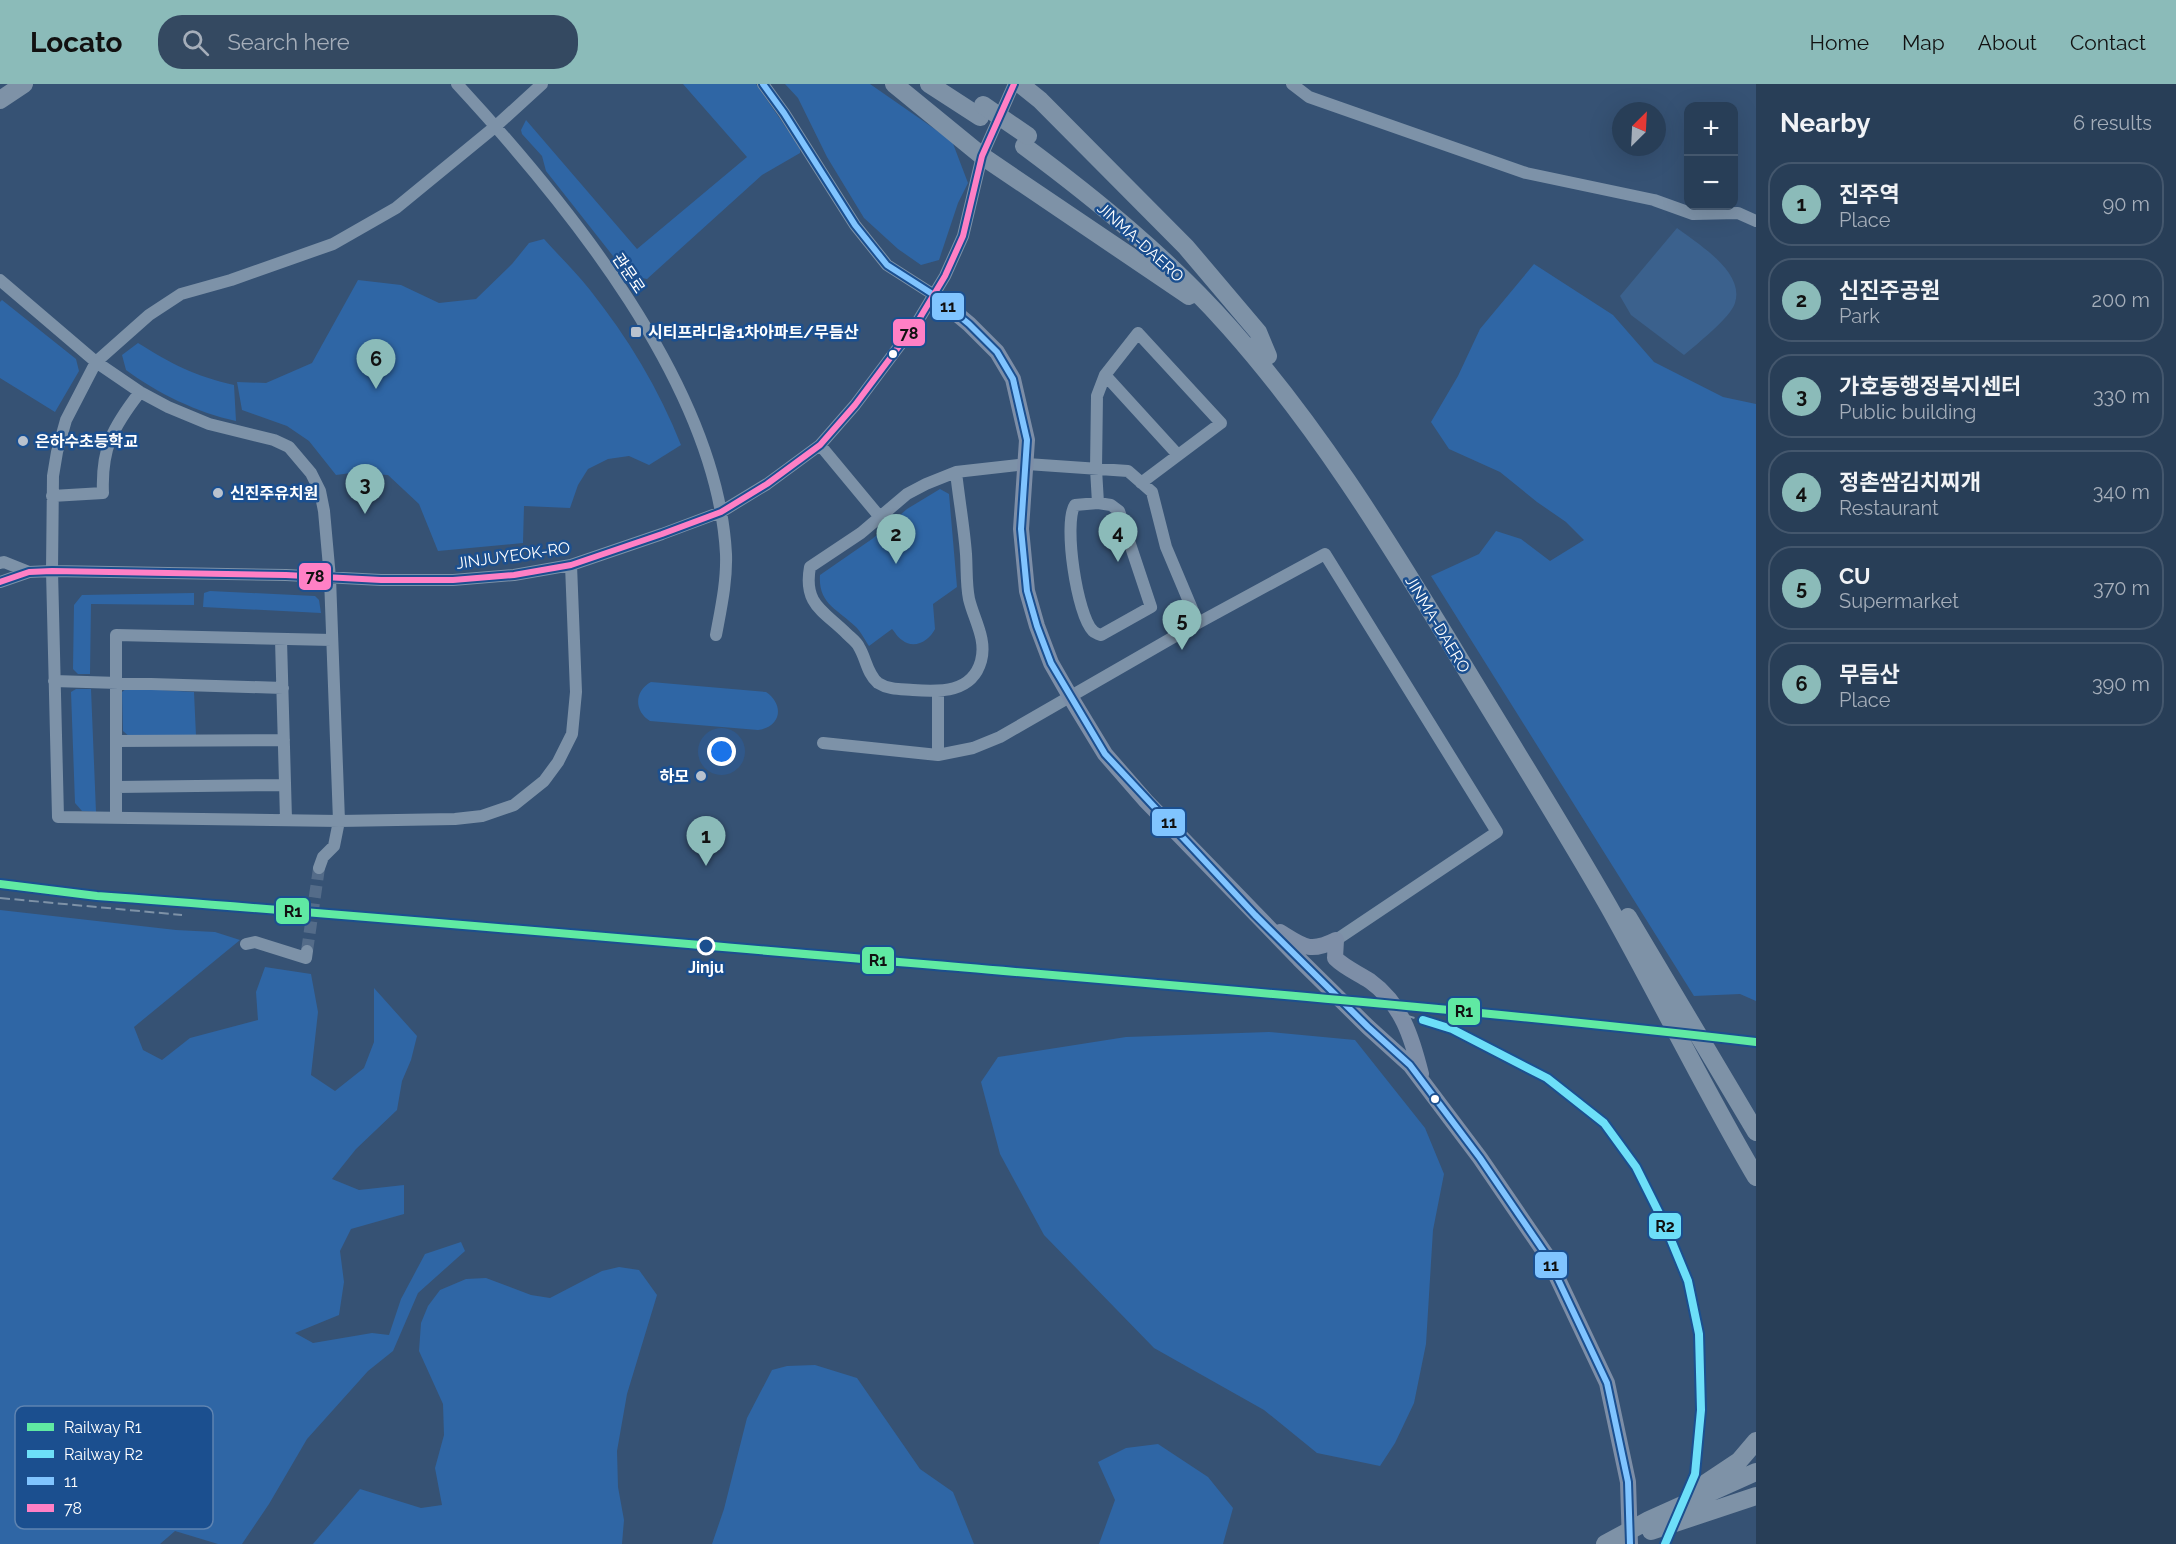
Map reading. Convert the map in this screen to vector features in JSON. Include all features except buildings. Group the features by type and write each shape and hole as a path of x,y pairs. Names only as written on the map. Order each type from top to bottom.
{"highway":[{"path":"0,100 24,84"},
{"path":"894,84 982,156 1189,297 1272,389 1288,397"},
{"path":"929,84 981,111 1026,141"},
{"path":"949,84 981,111"},
{"path":"1020,84 1037,92 1186,247 1258,332 1268,356"},
{"name":"JINMA-DAERO","path":"1026,141 1123,208 1174,255 1268,356 1329,434 1421,575 1756,1132"},
{"name":"JINMA-DAERO","path":"1026,141 1167,263 1227,325 1288,397 1351,484 1608,906 1756,1182"},
{"path":"1629,1544 1739,1461 1756,1441"},
{"path":"1650,1526 1756,1472"},
{"path":"1605,1544 1756,1482"},
{"path":"1650,1526 1756,1496"}],"main road":[{"path":"934,295 969,324 997,352 1013,380 1025,426 1027,464 1022,490 1021,529 1027,591 1037,626 1052,663 1071,698 1105,754 1255,915 1368,1027 1410,1065 1480,1158 1547,1256 1608,1383 1628,1482 1629,1544"},
{"path":"1255,915 1371,982 1397,1009 1410,1034 1422,1081"},
{"path":"1309,948 1320,948 1336,940 1335,958 1343,966"}],"street":[{"name":"관문로","path":"457,84 496,126 597,255 661,352 681,391 702,443 725,535 726,579 716,635"},
{"path":"542,84 496,126 396,208 333,244 231,280 181,294 149,315 96,362 66,420 57,452 52,496 57,817 339,821 455,819 482,816 514,805 544,781 558,762 572,734 576,692 571,565"},
{"path":"763,84 855,225 887,265 934,295"},
{"name":"JINJUYEOK-RO","path":"0,582 29,572 52,571 453,580 514,575 571,565 721,512 767,484 820,446 902,344 934,295 963,236 982,156 1014,84"},
{"path":"1292,84 1309,97 1526,173 1653,200 1693,214 1738,213 1756,221"},
{"path":"0,280 96,362 140,392 168,407 209,424 274,440 289,447 311,473 320,491 324,511 330,578 339,821 334,846 323,857 319,868"},
{"path":"1098,503 1097,396 1105,375 1138,333 1221,423 1141,483"},
{"path":"1105,375 1178,455"},
{"path":"52,496 103,493 102,467 108,443 120,417 140,392"},
{"path":"820,446 879,516"},
{"path":"956,472 970,600 981,633 982,652 978,669 972,680 961,687 938,692 890,689 877,682 864,661 859,646 820,612 813,600 810,590 810,567 861,533 907,494 956,472 1027,464 1128,471 1152,492 1166,547 1198,623"},
{"path":"1098,503 1111,505 1119,511 1151,607 1101,635 1093,631 1085,616 1080,603 1071,557 1071,512 1075,505 1098,503"},
{"path":"823,743 938,755 973,748 1000,737 1071,698 1198,623 1325,554 1497,832 1336,940"},
{"name":"JINJUYEOK-RO","path":"0,563 29,572"},
{"path":"116,818 116,635 332,640"},
{"path":"281,640 286,819"},
{"path":"54,681 282,688"},
{"path":"938,692 938,755"},
{"path":"116,741 284,740"},
{"path":"117,787 285,785"},
{"path":"246,944 255,942 306,958 307,951"}],"shaded area":[{"path":"683,84 756,84 800,148 800,153 762,175 647,279 628,275 546,171 542,156 521,130 526,120 637,249 747,157"},
{"path":"785,84 870,84 952,141 968,183 958,203 939,260 921,265 898,249 864,218 827,157 798,98"},
{"path":"1677,228 1718,260 1733,280 1736,292 1735,303 1727,316 1684,355 1631,315 1620,296"},
{"path":"544,239 590,290 630,345 653,384 681,445 649,465 629,456 608,459 588,469 578,485 570,508 524,506 523,543 438,551 419,504 388,475 351,473 336,475 309,441 287,426 242,410 237,382 266,383 312,363 358,280 401,285 439,303 476,299 512,264 529,243"},
{"path":"1534,264 1613,315 1654,362 1723,397 1756,404 1756,1001 1740,994 1694,996 1431,576 1479,554 1496,531 1521,539 1550,561 1584,540 1566,522 1500,472 1449,449 1431,422 1458,376 1480,329"},
{"path":"2,300 76,359 79,371 55,412 0,378 0,302"},
{"path":"138,343 184,368 207,378 234,385 236,421 207,413 178,401 151,387 126,370 122,355"},
{"path":"940,489 949,494 957,587 933,604 935,629 921,643 907,643 899,638 892,629 869,646 856,627 830,605 822,593 820,575 872,539 907,509"},
{"path":"210,591 315,596 319,600 321,613 203,607 204,593"},
{"path":"194,593 194,605 91,604 90,674 78,674 73,669 74,605 82,595"},
{"path":"651,682 766,692 776,703 778,714 772,724 758,730 650,721 641,712 638,701 641,690"},
{"path":"127,688 194,692 196,736 130,737 123,731 122,692"},
{"path":"76,689 91,689 96,812 82,811 75,803 71,692"},
{"path":"0,910 176,930 215,932 240,940 134,1027 143,1050 162,1060 190,1038 258,1020 256,992 265,967 311,974 318,1012 311,1075 335,1091 364,1068 374,1042 374,988 417,1036 411,1060 402,1081 397,1110 356,1149 332,1179 359,1190 404,1185 404,1214 351,1229 340,1251 344,1282 339,1315 295,1333 313,1343 372,1333 389,1335 401,1299 425,1254 461,1242 465,1251 418,1293 393,1351 368,1371 307,1439 269,1504 242,1544 218,1544 175,1531 160,1544 0,1544"},
{"path":"1269,1032 1355,1040 1425,1128 1444,1174 1433,1230 1426,1344 1414,1403 1395,1443 1380,1466 1317,1453 1264,1410 1154,1348 1044,1235 1000,1154 981,1082 998,1057 1126,1037"},
{"path":"619,1267 639,1270 657,1295 627,1394 617,1451 618,1487 624,1520 622,1544 313,1544 360,1489 421,1508 442,1505 435,1468 444,1435 443,1404 419,1351 421,1323 428,1306 440,1290 466,1279 486,1278 531,1295 550,1298 602,1271"},
{"path":"815,1365 857,1378 920,1469 953,1492 974,1544 712,1544 724,1509 747,1418 772,1370 787,1366"},
{"path":"1158,1444 1208,1477 1233,1508 1223,1544 1099,1544 1115,1500 1098,1462 1126,1448"}],"tunnel":[{"path":"307,951 319,868"}],"railway":[{"path":"0,898 182,915"},
{"path":"1391,1011 1452,1029 1547,1078 1604,1123 1636,1167 1664,1223 1688,1281 1699,1334 1701,1410 1695,1474 1665,1544"}],"rail line":[{"name":"R1","path":"0,884 97,896 1340,1000 1756,1042"},
{"name":"R2","path":"1423,1020 1452,1029 1547,1078 1604,1123 1636,1167 1664,1223 1688,1281 1699,1334 1701,1410 1695,1474 1665,1544"}],"transit line":[{"name":"11","path":"763,84 855,225 887,265 934,295 969,324 997,352 1013,379 1027,440 1021,529 1027,591 1051,663 1105,754 1255,915 1368,1027 1410,1065 1480,1158 1547,1256 1607,1383 1628,1482 1630,1544"},
{"name":"78","path":"0,582 29,572 52,571 286,575 381,580 453,580 514,575 571,565 721,512 767,484 820,445 855,405 918,321 945,276 963,236 982,156 1014,84"}],"place":[{"name":"시티프라디움1차아파트/무듬산","path":"636,332"},
{"name":"무듬산","path":"376,389"},
{"name":"은하수초등학교","path":"23,441"},
{"name":"신진주유치원","path":"218,493"},
{"name":"가호동행정복지센터","path":"365,514"},
{"name":"정촌쌈김치찌개","path":"1118,562"},
{"name":"신진주공원","path":"896,564"},
{"name":"CU","path":"1182,650"},
{"name":"하모","path":"701,776"},
{"name":"진주역","path":"706,866"},
{"name":"Jinju","path":"706,946"}]}
